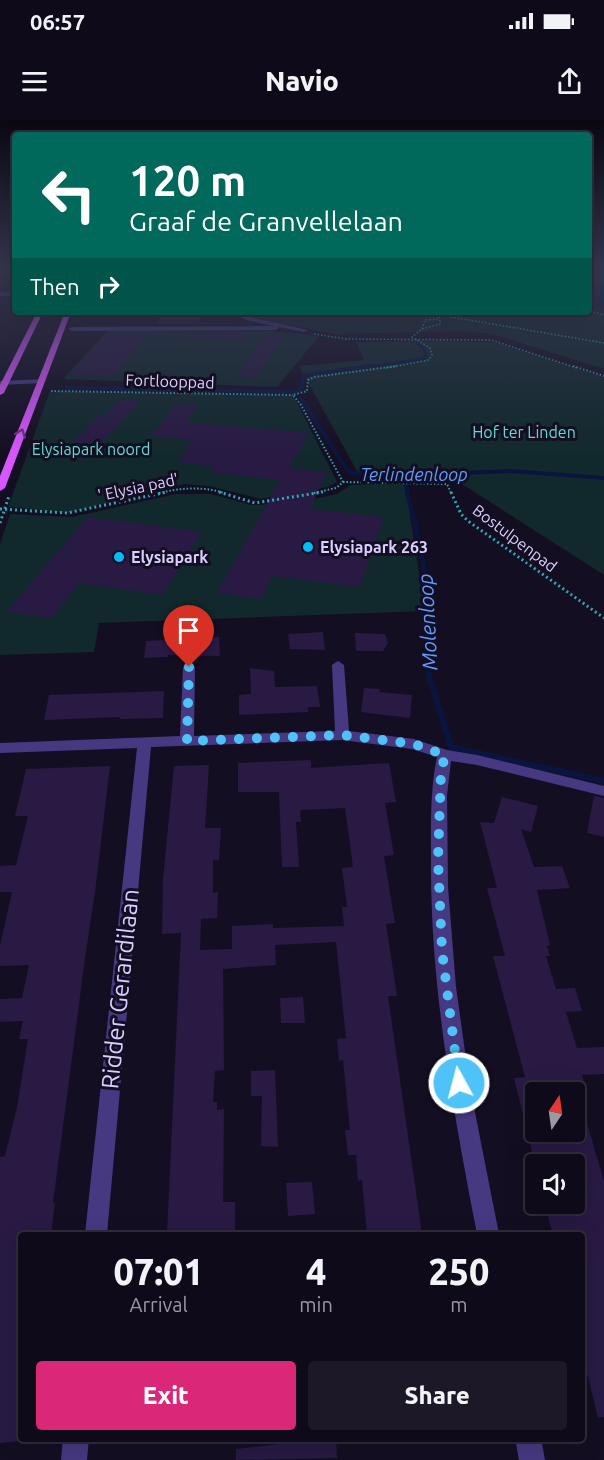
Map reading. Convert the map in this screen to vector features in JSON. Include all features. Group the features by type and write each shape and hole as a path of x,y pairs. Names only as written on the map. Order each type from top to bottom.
{"main road":[{"path":"0,393 2,383 30,332"},
{"path":"0,488 61,332"}],"street":[{"path":"2,383 42,381"},
{"path":"338,665 342,735"},
{"path":"187,741 189,667"},
{"path":"0,748 342,735 414,744 445,755 477,760 604,791"},
{"name":"Ridder Gerardilaan","path":"96,1232 144,744"},
{"path":"445,755 441,772 438,859 442,951 462,1102 488,1232"},
{"path":"74,1460 76,1442"},
{"path":"529,1442 532,1460"}],"path":[{"path":"299,332 341,338 491,340 604,375"},
{"path":"313,332 340,336 495,340 604,375"},
{"path":"412,337 419,332"},
{"path":"539,332 603,342"},
{"path":"343,482 301,405 292,395 307,391 308,380 314,377 429,360 432,355 430,348 412,337"},
{"name":"Fortlooppad","path":"47,391 292,395"},
{"name":"' Elysia pad'","path":"0,509 67,513 192,488 211,489 255,503 327,491 343,482"},
{"name":"Bostulpenpad","path":"343,482 447,484 461,514 468,520 604,618"}],"green space":[{"path":"107,332 278,332 319,336 277,387 63,379"},
{"path":"323,332 440,332 336,334"},
{"path":"468,332 604,332 604,369 493,334"},
{"name":"Hof ter Linden","path":"422,340 494,342 604,377 604,575 451,477 358,473 299,366 364,360 356,342"},
{"name":"Elysiapark noord","path":"50,391 293,395 337,482 328,487 261,499 209,486 185,484 67,513 8,507"},
{"path":"405,483 425,611 99,623 94,652 0,655 0,544 10,514 72,517 176,494 211,494 251,505 295,503 337,494 351,485"}],"building":[{"path":"247,332 245,340 152,335 153,333"},
{"path":"106,333 148,333 112,377 70,374"},
{"path":"266,335 284,336 256,377 237,376"},
{"path":"121,399 140,401 86,459 59,456 100,415 105,415"},
{"path":"177,404 198,406 186,422 309,433 289,468 327,472 310,509 384,517 360,587 272,576 261,599 217,593 280,480 210,472 214,466 177,462 193,440 151,436"},
{"name":"Elysiapark","path":"88,517 202,532 162,595 79,583 51,618 6,612"},
{"path":"323,632 325,650 290,649 288,634"},
{"path":"355,633 385,634 388,643 383,651 358,651 356,650"},
{"path":"219,637 220,656 168,655 168,657 144,658 146,641"},
{"path":"250,668 274,671 275,687 317,686 320,707 308,707 308,712 239,715 239,695 251,694"},
{"path":"364,688 412,695 410,718 361,712"},
{"path":"164,691 163,718 44,720 49,695"},
{"path":"311,760 311,768 389,763 396,802 385,803 394,855 384,856 395,923 386,924 397,996 388,996 422,1232 367,1232 362,1180 358,1181 356,1155 348,1155 345,1130 350,1130 343,1060 339,1061 337,1039 346,1038 336,942 275,945 276,965 223,969 224,1070 215,1071 213,1102 217,1102 217,1110 224,1109 223,1202 235,1202 235,1231 167,1232 181,933 162,934 163,879 174,766 209,765 205,828 221,828 219,860 213,860 213,893 218,892 217,918 201,919 200,950 232,949 232,926 273,924 273,928 344,926 342,907 347,907 342,868 353,867 345,808 300,810 301,822 296,822 299,867 282,867 279,792 238,792 238,763"},
{"path":"110,766 53,1203 55,1203 51,1232 18,1232 18,1441 0,1443 0,1157 5,1156 17,1107 28,1039 19,1039 23,1021 0,1022 0,999 22,998 29,965 0,966 0,946 12,892 0,892 0,866 16,865 28,816 15,816 26,769"},
{"path":"594,796 604,798 604,837 587,833"},
{"path":"502,797 538,806 531,832 521,829 534,867 562,866 570,888 537,890 550,945 547,946 550,956 546,956 556,989 575,988 582,1011 566,1012 577,1048 604,1047 604,1074 582,1075 584,1082 525,1082 525,1123 514,1078 525,1077 493,956 505,956 487,888 497,888 480,822 494,823"},
{"path":"303,997 305,1023 281,1023 280,998"},
{"path":"275,1070 278,1147 261,1146 262,1096 251,1096 251,1071"},
{"path":"585,1116 604,1181 604,1417 598,1418 585,1365 585,1232 552,1232 547,1214 585,1214 585,1154 533,1154 530,1142 585,1142"},
{"path":"312,1182 315,1214 288,1216 286,1183"},
{"path":"298,1442 336,1442 337,1458 236,1460 236,1449"}],"waterway":[{"path":"361,368 423,359 426,357 423,347 417,343"},
{"name":"Terlindenloop","path":"67,388 294,392 301,390 303,377 307,375 372,366"},
{"name":"Terlindenloop","path":"301,398 349,473 434,477 459,473 511,471 604,478"},
{"name":"Molenloop","path":"405,483 408,493"},
{"name":"Molenloop","path":"407,492 424,572 429,613 430,652"},
{"name":"Molenloop","path":"430,652 429,676 451,747 604,781"}],"place":[{"name":"Elysiapark 263","path":"308,547"},
{"name":"Elysiapark","path":"119,557"}],"route":[{"path":"189,667 187,741 342,735 414,744 445,755 441,772 438,859 442,951 459,1083"}]}
